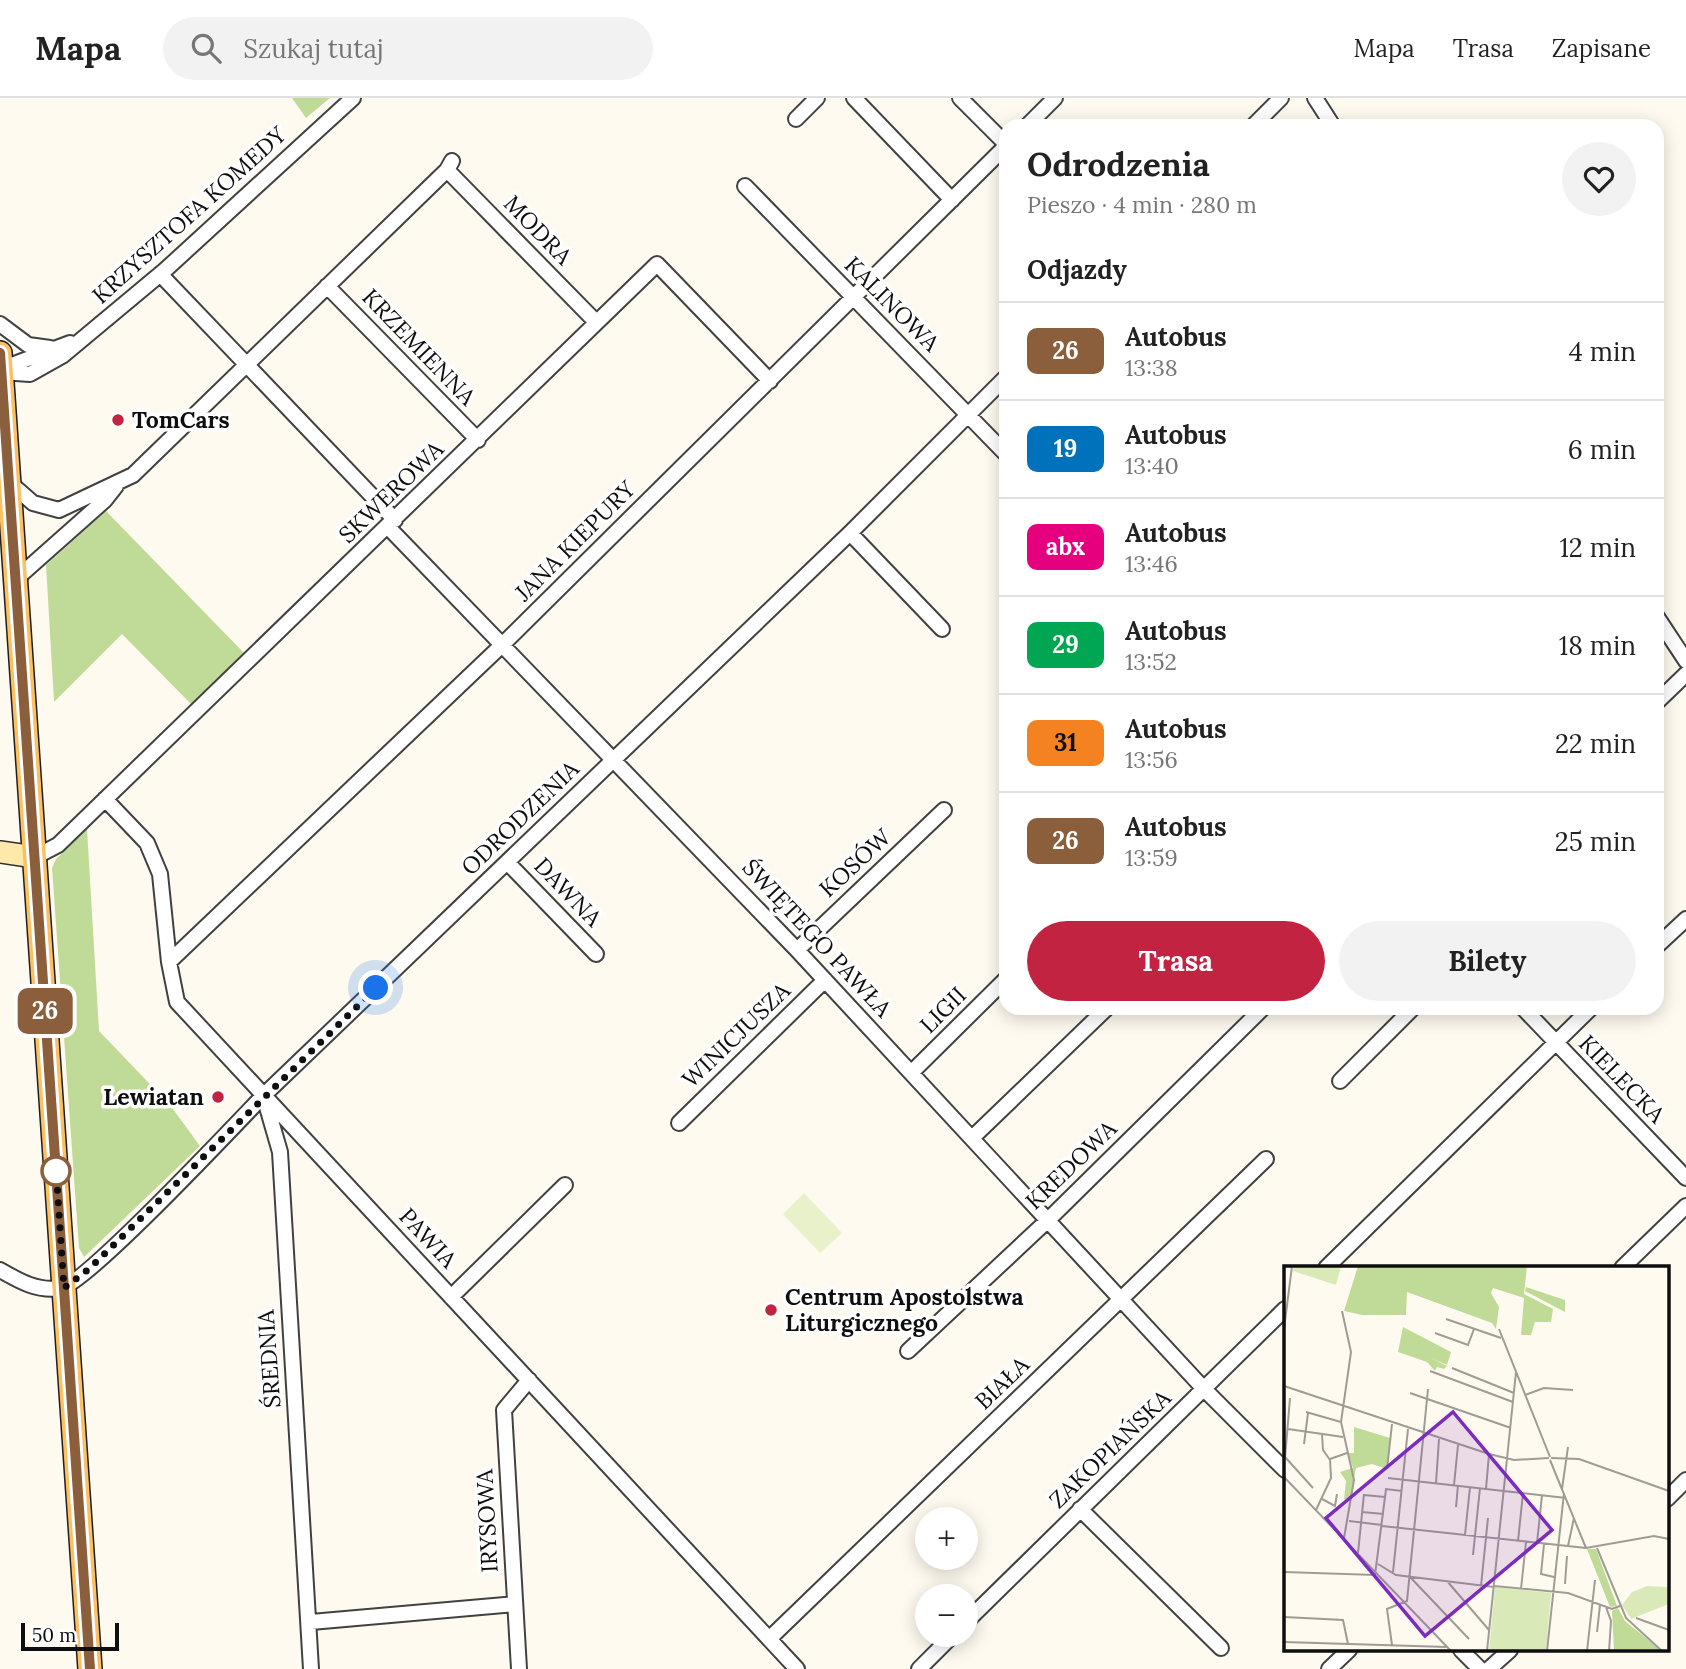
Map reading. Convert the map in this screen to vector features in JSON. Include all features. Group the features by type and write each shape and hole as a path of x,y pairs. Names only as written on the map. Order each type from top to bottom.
{"main road":[{"path":"1,365 90,1669"}],"street":[{"name":"KRZYSZTOFA KOMEDY","path":"3,398 30,374 53,362 85,338 160,274 353,98"},
{"path":"796,119 817,98"},
{"path":"854,98 952,200"},
{"path":"960,98 999,138"},
{"path":"1034,119 1055,98"},
{"path":"1261,119 1281,98"},
{"path":"1315,98 1328,119"},
{"name":"JANA KIEPURY","path":"169,962 501,646 999,152"},
{"name":"KRZEMIENNA","path":"9,482 33,503 59,510 133,475 450,166"},
{"name":"MODRA","path":"450,166 596,322"},
{"name":"KALINOWA","path":"745,186 999,447"},
{"name":"SKWEROWA","path":"35,858 58,845 657,264 770,381"},
{"name":"ŚWIĘTEGO PAWŁA","path":"160,274 392,523 501,646 615,758 1204,1389 1284,1469"},
{"name":"KRZEMIENNA","path":"327,286 478,440"},
{"name":"KRZYSZTOFA KOMEDY","path":"0,324 28,345 59,348"},
{"name":"KRZYSZTOFA KOMEDY","path":"1,365 85,338"},
{"path":"1,365 30,374"},
{"name":"ODRODZENIA","path":"64,1288 118,1241 264,1095 850,533 999,384"},
{"name":"KRZEMIENNA","path":"16,579 105,500 116,484"},
{"path":"850,533 942,629"},
{"path":"1664,628 1686,661"},
{"path":"1664,695 1686,674"},
{"name":"PAWIA","path":"106,799 147,843 160,874 169,962 177,1002 797,1669"},
{"name":"KOSÓW","path":"797,950 944,810"},
{"path":"0,852 35,858"},
{"name":"DAWNA","path":"507,862 596,954"},
{"path":"1664,939 1686,919"},
{"name":"WINICJUSZA","path":"679,1122 825,980"},
{"name":"LIGII","path":"911,1073 999,986"},
{"path":"972,1138 1100,1015"},
{"name":"KREDOWA","path":"908,1351 1048,1220 1256,1015"},
{"path":"1340,1081 1406,1015"},
{"path":"1530,1015 1555,1042"},
{"path":"1328,1266 1584,1015"},
{"name":"KIELECKA","path":"1555,1042 1686,1178"},
{"name":"ŚREDNIA","path":"264,1095 280,1152 311,1622 311,1669"},
{"name":"BIAŁA","path":"769,1639 1266,1159"},
{"path":"451,1297 565,1185"},
{"path":"1624,1266 1686,1206"},
{"path":"0,1270 28,1285 64,1288"},
{"name":"ZAKOPIAŃSKA","path":"978,1610 1284,1309"},
{"name":"IRYSOWA","path":"519,1669 503,1410 528,1380"},
{"path":"1668,1498 1686,1480"},
{"path":"1080,1509 1221,1648"},
{"path":"311,1622 515,1604"},
{"path":"919,1669 941,1647"},
{"path":"1329,1669 1347,1652"},
{"path":"1463,1652 1480,1669"},
{"path":"1489,1669 1508,1652"}],"green space":[{"path":"292,98 330,98 306,118"},
{"path":"106,511 245,654 192,705 122,634 54,702 46,565"},
{"path":"87,829 99,1031 170,1105 200,1146 84,1257 79,1248 52,868 56,859"},
{"path":"804,1193 842,1233 820,1253 783,1214"}],"bus line":[{"name":"26","path":"0,353 90,1669"}],"place":[{"name":"TomCars","path":"118,420"},
{"name":"Lewiatan","path":"218,1097"},
{"name":"Centrum Apostolstwa Liturgicznego","path":"771,1310"}],"route":[{"path":"56,1171 56,1168 64,1288 89,1269 376,988"}]}
